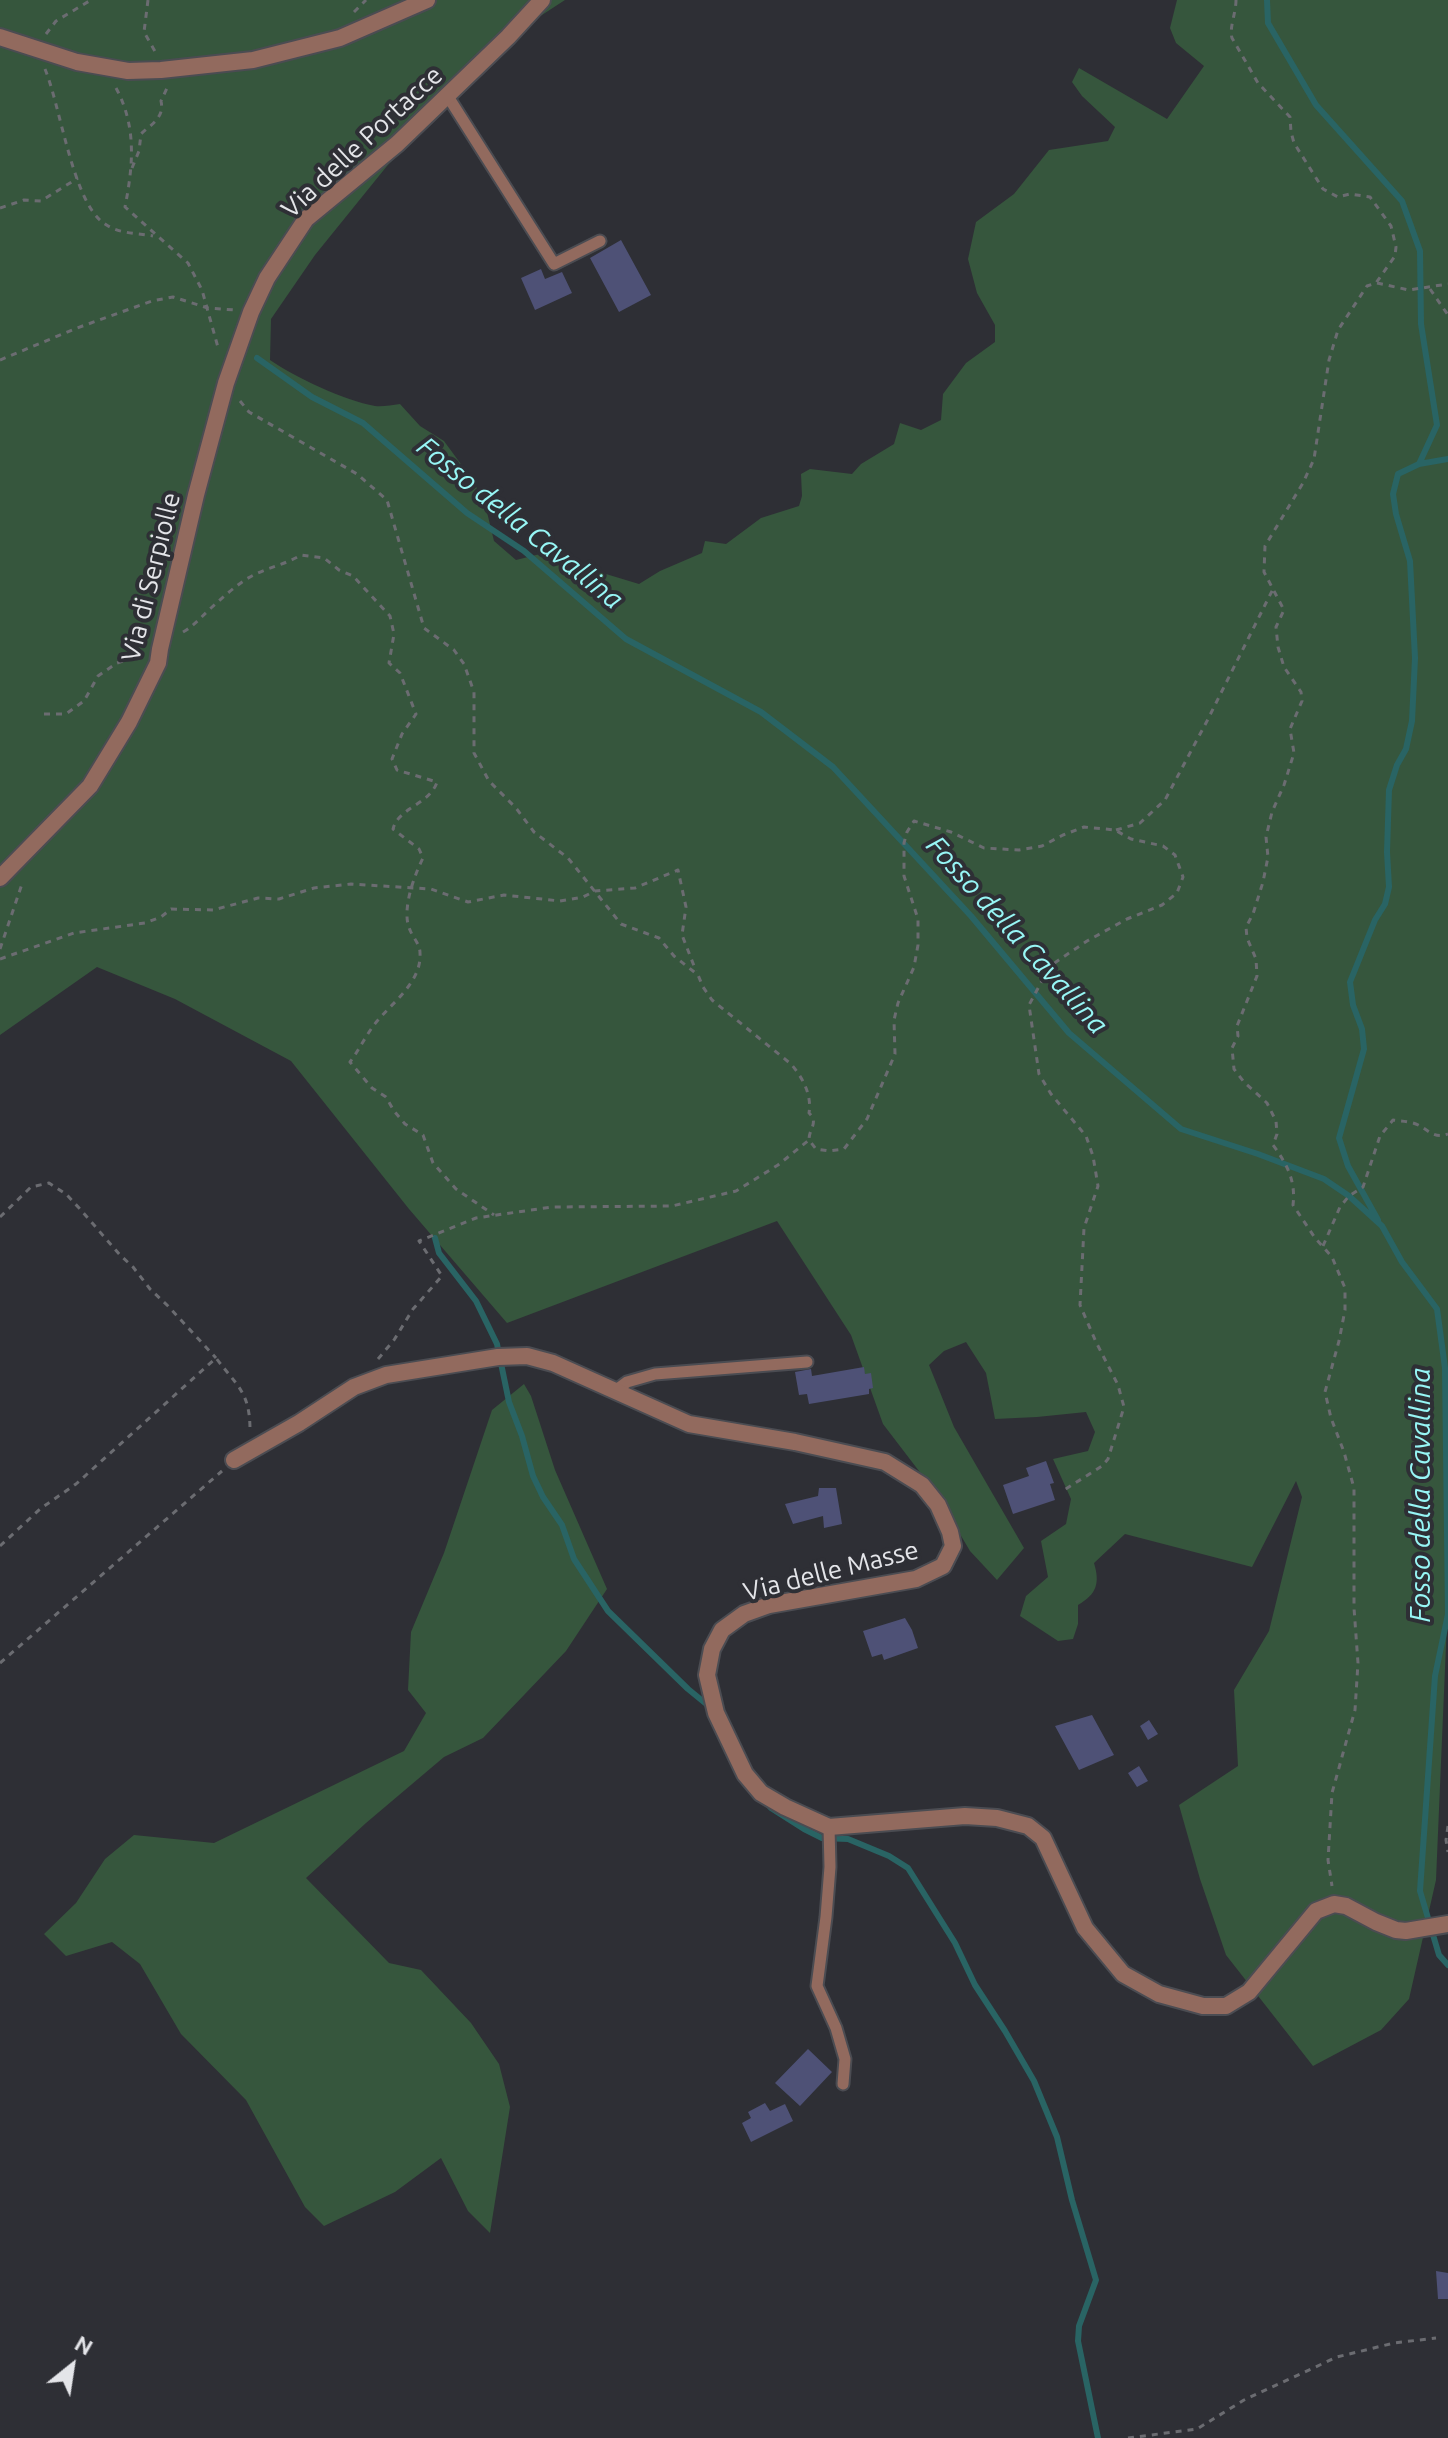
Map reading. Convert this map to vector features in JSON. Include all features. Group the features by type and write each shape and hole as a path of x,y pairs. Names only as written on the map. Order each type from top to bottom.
{"street":[{"path":"0,37 77,62 116,69 159,70 253,60 340,38 427,0"},
{"name":"Via delle Portacce","path":"226,383 251,312 267,278 306,219 397,144 542,0"},
{"name":"Via di Serpiolle","path":"0,878 90,786 129,722 158,663 196,495 226,383"},
{"name":"Via delle Masse","path":"234,1460 354,1387 386,1375 498,1357 527,1356 553,1363 689,1424 795,1442 885,1462 922,1485 938,1505 953,1546 943,1566 916,1579 769,1605 744,1614 722,1630 712,1649 707,1675 716,1713 745,1774 761,1793 829,1827 965,1816 997,1818 1028,1826 1043,1838 1085,1928 1123,1974 1159,1994 1203,2006 1226,2006 1249,1992 1316,1911 1334,1904"},
{"path":"1334,1904 1346,1906 1389,1928 1406,1931 1445,1925"}],"lane":[{"path":"447,95 554,264 600,241"},
{"path":"618,1394 619,1388 627,1382 655,1374 807,1362"},
{"path":"829,1827 830,1867 817,1986 836,2028 845,2059 843,2084"}],"path":[{"path":"91,0 56,21 36,48 48,78 80,192 101,222 116,230 157,237"},
{"path":"132,168 142,131 156,122 167,89 156,54 144,32 148,0"},
{"path":"1236,0 1236,15 1230,31 1232,38 1258,83 1290,117 1294,143 1323,189 1338,197 1350,194 1370,197 1391,226 1395,256 1376,283"},
{"path":"116,69 114,85 128,118 132,137 132,168 125,207 188,263 202,290 219,353"},
{"path":"0,208 24,200 41,201 78,178"},
{"path":"1334,1904 1328,1860 1332,1793 1355,1710 1358,1663 1354,1608 1354,1488 1325,1392 1345,1310 1345,1288 1337,1266 1293,1205 1295,1188 1286,1162 1273,1145 1277,1134 1276,1121 1267,1103 1234,1069 1232,1048 1238,1036 1237,1026 1257,976 1256,959 1246,927 1263,882 1268,857 1266,837 1294,753 1290,729 1302,701 1301,692 1284,667 1278,647 1276,627 1284,610 1264,572 1265,546 1314,459 1329,360 1338,330 1367,286 1376,283 1409,290 1448,284"},
{"path":"1430,289 1448,315"},
{"path":"0,360 152,301 173,297 208,308 251,312"},
{"path":"226,383 249,412 357,474 387,500 424,628 454,650 464,664 474,692 474,753 489,781 534,832 568,858 621,924 659,938 674,956 698,975"},
{"path":"183,631 195,626 219,600 246,579 301,555 324,558 353,576 390,616 394,634 389,663 400,673 416,714 402,734 392,759 397,770 437,782 434,792 395,820 393,829 419,849 423,858 413,877 408,918 409,929 421,951 418,968 350,1062 372,1088 386,1097 405,1124 423,1135 433,1163 456,1189 494,1215"},
{"path":"0,959 74,933 145,923 171,909 213,910 258,898 279,899 314,888 351,884 431,889 468,902 504,895 560,901 583,897 595,891 635,888 678,870 686,907 682,935 712,1000 782,1054 800,1074 810,1098 809,1113 815,1124 809,1132 809,1140 816,1149 844,1149 867,1119 895,1054 894,1020 914,967 918,919 904,876 904,843 914,821 951,832 984,848 1019,850 1042,846 1084,827 1115,830 1140,823 1165,800 1273,589"},
{"path":"44,714 66,714 84,701 98,676 117,663 160,649"},
{"path":"1061,1492 1108,1459 1124,1407 1118,1385 1080,1305 1084,1228 1098,1186 1093,1156 1086,1136 1051,1094 1039,1074 1029,1005 1050,966 1127,919 1162,905 1177,893 1183,877 1175,855 1163,846 1131,839 1115,830"},
{"path":"0,949 24,879 25,854"},
{"path":"1323,1246 1340,1207 1363,1187 1380,1136 1393,1120 1415,1124 1432,1136 1444,1137 1448,1134"},
{"path":"374,1363 394,1340 413,1309 442,1276 419,1241 476,1218 494,1215 552,1207 672,1206 736,1191 778,1165 809,1140"},
{"path":"0,1217 31,1187 49,1183 66,1194 216,1358 247,1398 254,1449"},
{"path":"0,1546 40,1509 76,1484 216,1358"},
{"path":"0,1663 234,1460"},
{"path":"1448,1826 1448,1852"},
{"path":"1128,2438 1197,2429 1244,2400 1337,2357 1394,2343 1436,2338"}],"green space":[{"path":"0,0 565,0 508,37 387,166 315,255 271,319 270,360 306,381 349,399 375,406 400,404 420,426 444,441 474,482 486,508 494,541 516,560 540,554 639,584 702,553 705,541 726,544 761,518 799,506 801,474 810,469 852,474 861,464 894,444 900,423 921,430 941,420 943,394 966,363 995,342 995,325 977,293 968,259 976,222 1014,194 1049,150 1108,141 1115,127 1082,96 1072,82 1079,68 1167,119 1204,66 1176,43 1170,28 1177,0 1448,0 1448,1598 1436,1880 1409,1999 1381,2030 1313,2066 1226,1955 1179,1805 1238,1766 1234,1690 1269,1631 1302,1497 1296,1481 1252,1567 1125,1534 1094,1563 1097,1576 1095,1587 1089,1597 1078,1605 1078,1624 1073,1639 1058,1641 1020,1616 1026,1596 1048,1577 1041,1541 1066,1524 1071,1499 1053,1459 1088,1451 1095,1432 1086,1412 995,1419 986,1373 966,1342 944,1351 929,1365 954,1427 1024,1548 997,1580 970,1551 935,1492 883,1424 851,1335 777,1221 507,1323 409,1209 291,1061 175,999 97,967 0,1035"},
{"path":"524,1384 531,1396 555,1470 607,1589 566,1651 483,1738 444,1757 306,1878 389,1963 421,1970 471,2023 499,2064 510,2107 490,2233 468,2211 441,2158 395,2192 324,2226 305,2207 246,2100 181,2034 140,1964 112,1942 66,1956 44,1934 76,1903 105,1859 134,1835 214,1843 404,1751 426,1713 408,1690 411,1632 444,1553 492,1410"}],"building":[{"path":"621,240 651,295 619,312 590,258"},
{"path":"541,269 545,279 562,272 572,293 535,310 521,278"},
{"path":"864,1367 865,1374 871,1373 873,1388 869,1389 869,1394 809,1404 807,1394 799,1395 795,1372 811,1369 812,1376"},
{"path":"1046,1461 1054,1483 1050,1484 1055,1500 1013,1514 1003,1485 1029,1476 1026,1468"},
{"path":"819,1488 836,1488 842,1524 824,1528 823,1516 793,1524 785,1504 818,1496"},
{"path":"905,1618 918,1648 884,1660 882,1654 872,1657 863,1631"},
{"path":"1092,1715 1114,1755 1079,1770 1055,1726"},
{"path":"1149,1720 1158,1734 1148,1740 1140,1726"},
{"path":"1139,1766 1148,1781 1137,1787 1128,1773"},
{"path":"808,2049 832,2072 800,2106 775,2083"},
{"path":"765,2103 770,2111 785,2104 793,2121 751,2142 742,2123 751,2118 748,2112"},
{"path":"1436,2271 1448,2273 1448,2299 1438,2299"}],"waterway":[{"path":"1267,0 1268,23 1316,105 1402,201 1420,251 1421,324 1437,425 1419,464"},
{"name":"Fosso della Cavallina","path":"257,358 312,397 363,423 467,513 524,551 626,639 761,712 833,767 971,916 1069,1033 1181,1129 1324,1179 1349,1196 1382,1226 1402,1262 1437,1309 1445,1368 1448,1614 1435,1676 1420,1891 1439,1955 1448,1965"},
{"path":"1378,1220 1348,1166 1339,1138 1364,1049 1350,982 1375,920 1385,904 1389,887 1389,790 1406,749 1412,721 1415,658 1410,561 1393,494 1398,474 1419,464 1448,459"},
{"path":"435,1238 439,1253 476,1301 497,1344 509,1402 533,1476 562,1525 574,1559 608,1611 710,1707"},
{"path":"766,1802 822,1838 848,1839 889,1856 908,1868 1034,2081 1057,2137 1096,2280 1079,2326 1078,2341 1098,2438"}]}
